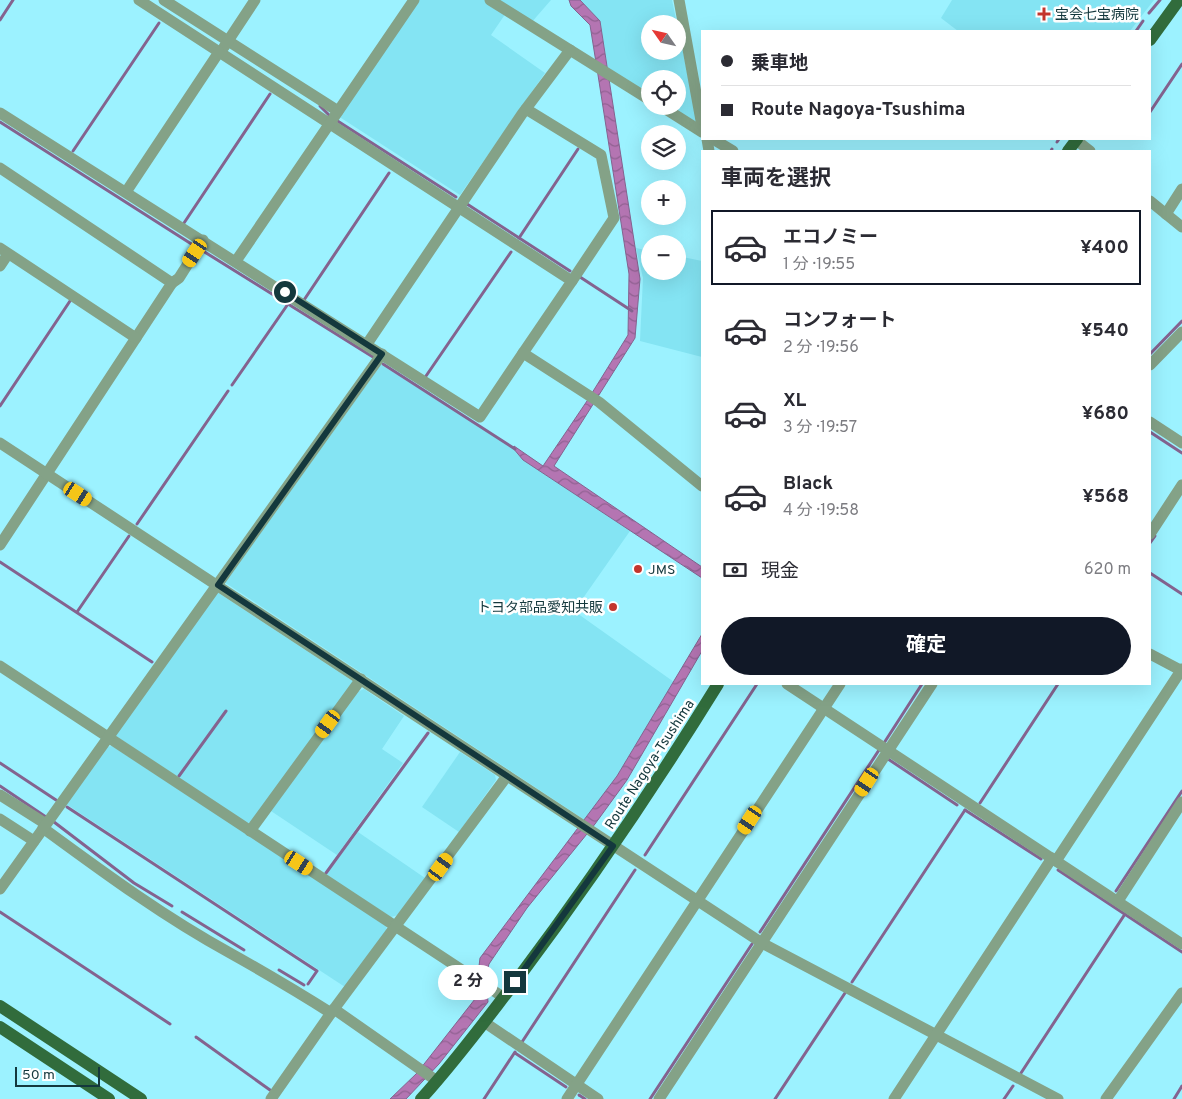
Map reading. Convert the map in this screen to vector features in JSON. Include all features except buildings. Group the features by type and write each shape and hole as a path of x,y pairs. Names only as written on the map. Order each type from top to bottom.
{"main road":[{"path":"1151,39 1179,0"},
{"name":"Route Nagoya-Tsushima","path":"421,1099 433,1078 484,1022 503,997 613,846 717,685"},
{"path":"0,1006 141,1099"},
{"path":"0,1027 110,1099"}],"street":[{"path":"139,0 220,52 333,118"},
{"path":"164,0 228,41 458,208 572,281"},
{"path":"126,192 255,0"},
{"path":"236,261 414,0"},
{"path":"490,0 641,94"},
{"path":"679,0 701,121"},
{"path":"367,344 526,109 570,50"},
{"path":"0,113 480,417 614,218 601,155 526,109"},
{"path":"675,115 701,131"},
{"path":"715,140 731,150"},
{"path":"1077,140 1089,150"},
{"path":"0,168 172,283"},
{"path":"1166,214 1182,189"},
{"path":"1151,202 1182,227"},
{"path":"0,545 172,283 178,278 203,240"},
{"path":"0,266 4,251 136,338"},
{"path":"1151,364 1182,332"},
{"path":"523,353 598,401 701,485"},
{"path":"0,889 382,354"},
{"path":"1151,423 1182,443"},
{"path":"0,443 762,943 1058,1099"},
{"path":"1151,532 1182,486"},
{"path":"894,1099 1182,670 1151,654"},
{"path":"0,666 503,997"},
{"path":"250,830 361,679"},
{"path":"789,685 1182,944"},
{"path":"567,1099 839,685"},
{"path":"659,1099 931,685"},
{"path":"271,1099 333,1011 507,776"},
{"path":"0,795 45,826 130,890 229,953 333,1011 433,1078"},
{"path":"1118,901 1182,802"},
{"path":"0,818 34,841"},
{"path":"1106,1099 1182,993"},
{"path":"484,1022 598,1099"}],"shaded area":[{"path":"416,0 486,0 506,13 491,35 545,73 460,195 338,116"},
{"path":"496,0 551,0 531,23"},
{"path":"580,0 672,0 675,15 641,15 641,60 685,60 698,125 682,115 686,115 686,70 641,70 641,89 608,69 600,21"},
{"name":"宝会七宝病院","path":"952,0 1154,0 1131,30 957,30 941,18"},
{"path":"636,248 641,249 641,269"},
{"path":"686,258 701,261 701,357 640,341 643,280 686,280"},
{"path":"380,364 513,448 523,460 630,531 574,611 674,682 617,776 585,820 224,582"},
{"path":"217,592 354,682 252,822 247,823 116,736"},
{"path":"364,689 404,716 382,749 403,763 337,855 271,811 357,692"},
{"path":"112,746 386,925 387,931 345,987 66,804 106,747"},
{"path":"460,752 495,775 496,780 459,832 422,807"},
{"path":"358,832 425,878 398,915 391,917 326,875"}],"water":[{"path":"569,0 580,0 600,21 640,279 635,338 554,466 701,566 701,577 523,460 513,448 514,446 543,466 587,401 628,335 629,274 590,25 571,6"},
{"path":"701,636 701,653 627,780 595,824 527,908 489,964 486,976 488,1002 439,1064 406,1099 390,1099 417,1073 475,999 480,958 617,776"}],"waterway":[{"path":"0,20 13,0"},
{"path":"1149,13 1160,0"},
{"path":"1137,30 1143,21"},
{"path":"73,151 159,23"},
{"path":"1151,110 1182,64"},
{"path":"184,223 270,94"},
{"path":"320,106 331,117"},
{"path":"336,120 456,197"},
{"path":"0,122 193,245"},
{"path":"519,238 578,149"},
{"path":"304,300 389,173"},
{"path":"467,204 570,271"},
{"path":"203,251 373,357"},
{"path":"426,376 511,252"},
{"path":"580,277 632,311"},
{"path":"0,406 70,301"},
{"path":"232,385 288,304"},
{"path":"1151,353 1182,321"},
{"path":"383,364 515,449"},
{"path":"137,524 228,391"},
{"path":"1151,433 1182,453"},
{"path":"77,612 129,536"},
{"path":"1151,542 1155,536"},
{"path":"0,562 152,662"},
{"path":"1151,574 1182,594"},
{"path":"645,855 756,685"},
{"path":"884,743 921,685"},
{"path":"980,803 1057,685"},
{"path":"179,776 226,711"},
{"path":"326,873 428,733"},
{"path":"760,932 879,750"},
{"path":"888,759 957,805"},
{"path":"0,763 56,800"},
{"path":"0,786 46,817"},
{"path":"1116,891 1182,791"},
{"path":"67,807 317,971 308,984"},
{"path":"965,810 1041,859"},
{"path":"852,982 965,810"},
{"path":"54,822 134,883 172,906"},
{"path":"522,1042 635,870"},
{"path":"1058,870 1182,952"},
{"path":"0,912 170,1024"},
{"path":"182,912 244,950"},
{"path":"1021,1073 1125,914"},
{"path":"650,1099 752,944"},
{"path":"279,970 304,985"},
{"path":"775,1099 845,993"},
{"path":"196,1037 270,1090"},
{"path":"484,1099 515,1052"},
{"path":"515,1053 566,1087"},
{"path":"1004,1099 1013,1086"},
{"path":"1174,1099 1182,1086"},
{"path":"579,1095 585,1099"}],"place":[{"name":"宝会七宝病院","path":"1044,14"},
{"name":"JMS","path":"638,569"},
{"name":"トヨタ部品愛知共販","path":"613,607"}],"route":[{"path":"285,292 382,354 218,585 613,846 515,982"}]}
